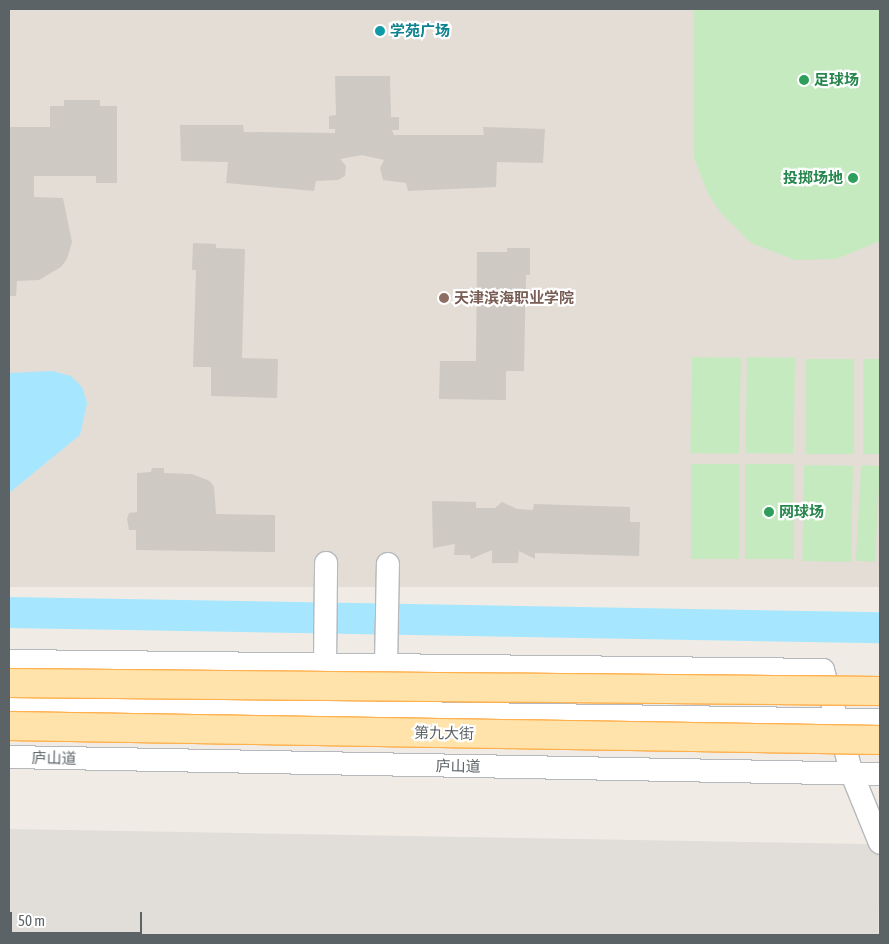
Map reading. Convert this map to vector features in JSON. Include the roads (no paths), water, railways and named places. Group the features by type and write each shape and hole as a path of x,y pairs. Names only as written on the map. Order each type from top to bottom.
{"main road":[{"path":"9,683 880,691"},
{"name":"第九大街","path":"9,726 880,740"}],"street":[{"path":"325,664 326,563"},
{"path":"386,665 388,564"},
{"path":"9,661 823,670 852,774 880,843"},
{"path":"9,707 880,720"},
{"name":"庐山道","path":"9,757 880,774"}],"water":[{"path":"52,371 71,376 82,387 87,403 80,435 9,493 9,373"},
{"path":"9,597 880,612 879,643 9,628"}],"place":[{"name":"学苑广场","path":"380,31"},
{"name":"足球场","path":"804,80"},
{"name":"投掷场地","path":"853,178"},
{"name":"天津滨海职业学院","path":"444,298"},
{"name":"网球场","path":"769,512"}]}
